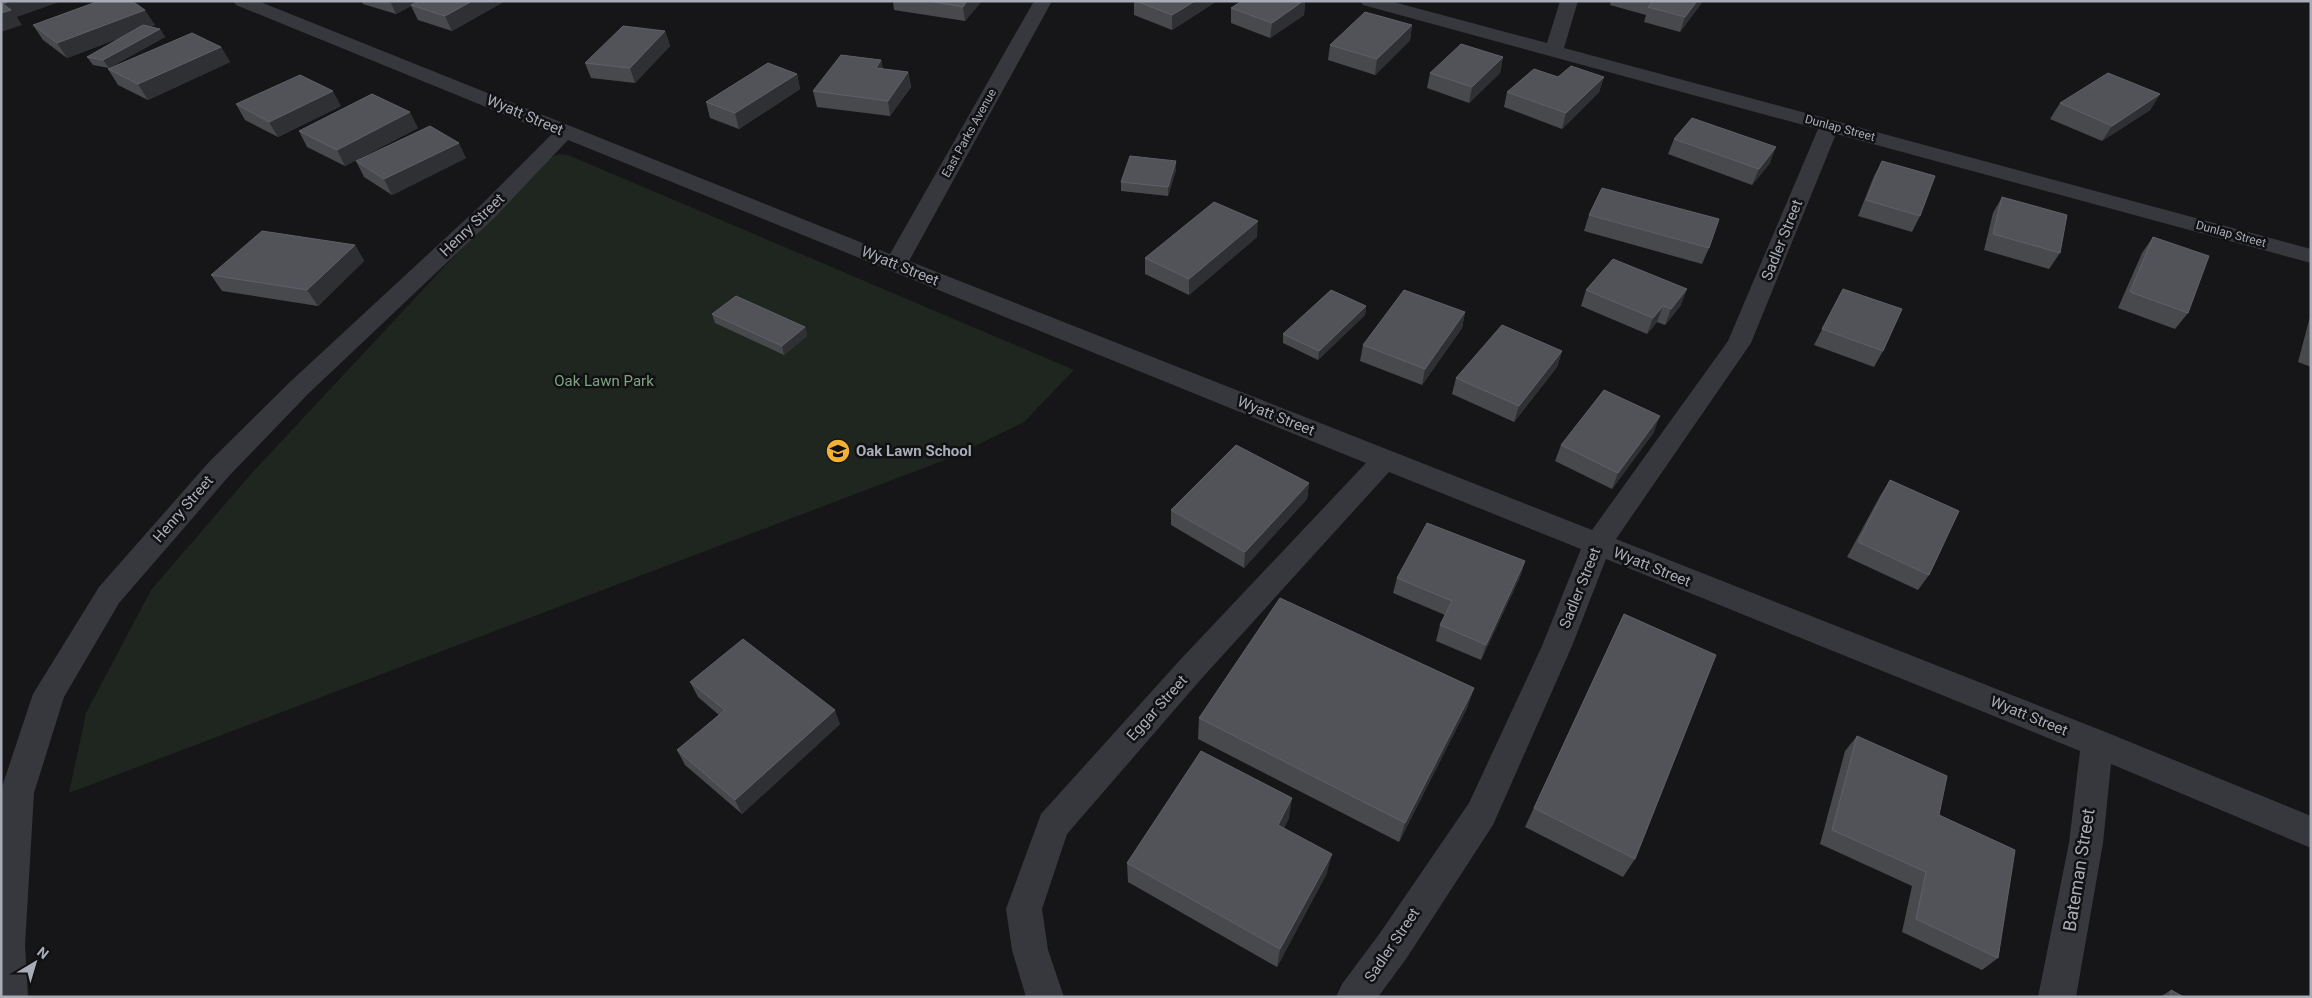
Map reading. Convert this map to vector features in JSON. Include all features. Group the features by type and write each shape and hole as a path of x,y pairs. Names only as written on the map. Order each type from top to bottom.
{"street":[{"name":"Wyatt Street","path":"242,1 565,132 2097,744 2311,832"},
{"name":"East Parks Avenue","path":"896,264 1043,1"},
{"name":"Dunlap Street","path":"1369,1 2311,256"},
{"path":"1554,51 1569,1"},
{"name":"Sadler Street","path":"1355,997 1388,953 1481,814 1557,646 1597,545 1739,344 1829,126"},
{"name":"Henry Street","path":"9,997 6,945 17,793 49,694 108,595 219,469 298,388 487,212 565,132"},
{"name":"Eggar Street","path":"1045,997 1030,950 1024,909 1054,825 1191,669 1385,460"},
{"name":"Bateman Street","path":"2057,997 2086,844 2097,744"}],"green space":[{"name":"Oak Lawn Park","path":"558,154 568,155 1074,370 1024,422 950,458 69,793 86,713 151,590 251,474 542,162"}],"building":[{"path":"1,1 9,1 3,4 11,10 1,13"},
{"path":"99,1 132,1 145,10 57,43 33,25"},
{"path":"419,1 472,1 445,16 411,5"},
{"path":"928,1 967,1 963,7"},
{"path":"1136,1 1195,1 1172,15"},
{"path":"1242,1 1303,1 1272,23 1231,8"},
{"path":"1653,1 1697,1 1685,17 1648,7"},
{"path":"1365,12 1412,25 1377,59 1330,45"},
{"path":"143,25 160,29 103,60 87,57"},
{"path":"623,26 665,31 630,68 585,63"},
{"path":"192,33 221,47 138,84 108,69"},
{"path":"1461,44 1503,57 1472,87 1430,73"},
{"path":"841,55 881,60 876,68 908,72 888,101 813,91"},
{"path":"768,63 797,74 735,113 706,102"},
{"path":"1571,66 1604,77 1566,113 1507,92 1534,69 1558,77"},
{"path":"2108,73 2160,94 2112,126 2060,103"},
{"path":"300,75 333,91 269,122 236,104"},
{"path":"372,94 410,112 337,150 299,131"},
{"path":"1692,118 1776,147 1759,169 1674,139"},
{"path":"430,126 459,143 384,179 356,161"},
{"path":"1130,156 1176,161 1168,187 1121,182"},
{"path":"1882,161 1935,176 1920,216 1866,200"},
{"path":"1602,188 1719,219 1709,248 1589,215"},
{"path":"2002,197 2067,215 2060,253 1993,234"},
{"path":"1214,202 1258,221 1189,279 1145,258"},
{"path":"262,231 355,245 307,290 211,275"},
{"path":"2153,237 2209,256 2188,313 2130,292"},
{"path":"1613,259 1687,289 1671,309 1663,306 1653,318 1586,290"},
{"path":"1843,289 1902,309 1883,351 1822,329"},
{"path":"1331,290 1366,306 1319,351 1283,334"},
{"path":"1404,290 1465,312 1425,369 1363,345"},
{"path":"736,296 805,327 782,346 712,314"},
{"path":"1502,325 1562,351 1519,406 1456,378"},
{"path":"1604,390 1660,416 1618,473 1561,445"},
{"path":"1236,445 1309,483 1245,552 1171,510"},
{"path":"1890,480 1959,511 1929,575 1858,542"},
{"path":"1427,523 1525,561 1486,645 1440,625 1452,601 1397,578"},
{"path":"1280,598 1474,688 1405,823 1199,718"},
{"path":"1624,614 1716,655 1635,859 1534,808"},
{"path":"743,639 835,710 735,800 677,750 725,710 690,682"},
{"path":"1857,736 1947,776 1939,815 2015,850 1998,958 1916,919 1926,872 1832,830"},
{"path":"1201,751 1292,798 1278,825 1332,854 1280,949 1127,863"},
{"path":"2171,990 2184,997 2170,997"}],"place":[{"name":"Oak Lawn School","path":"838,451"}]}
